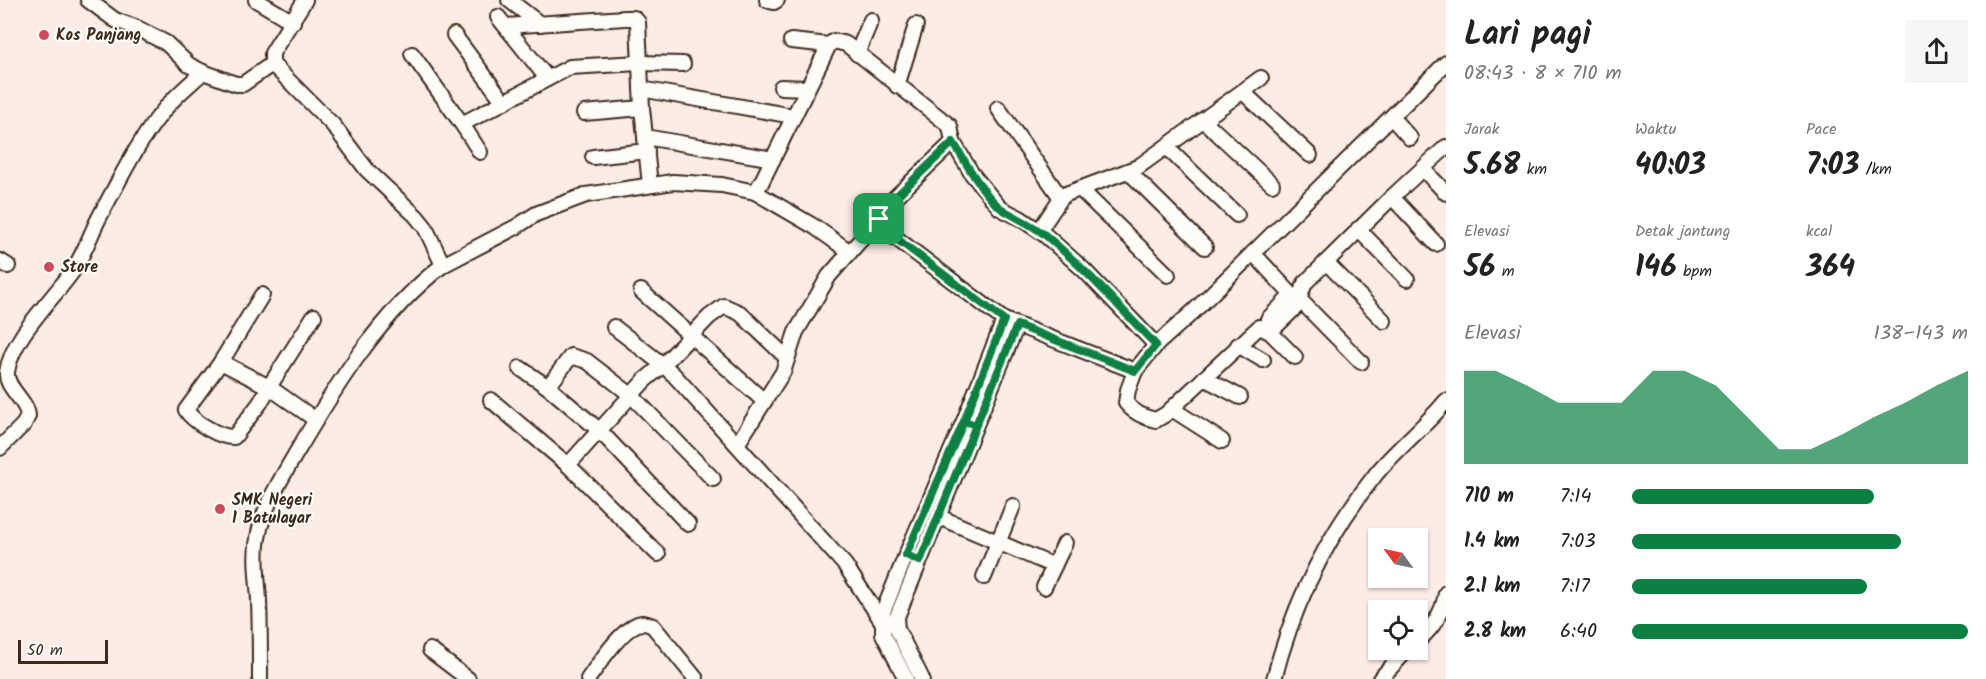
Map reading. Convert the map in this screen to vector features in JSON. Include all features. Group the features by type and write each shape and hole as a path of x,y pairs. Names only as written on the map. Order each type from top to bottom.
{"street":[{"path":"88,0 115,20 166,43 183,60 203,72 240,85 272,64"},
{"path":"256,0 293,22"},
{"path":"305,0 272,52 272,64 333,125 367,170 416,216 443,265"},
{"path":"509,0 540,24"},
{"path":"767,0 774,2 777,0"},
{"path":"547,78 502,22 540,24 634,18 638,22 642,108 650,185"},
{"path":"857,54 871,20"},
{"path":"897,86 916,25"},
{"path":"454,34 504,102"},
{"path":"791,41 829,45"},
{"path":"755,192 829,45 834,41 839,41 846,44 950,126 953,142 972,174 1000,208 1039,231 1084,270 1156,345"},
{"path":"412,54 480,152"},
{"path":"462,124 570,67 639,63 683,64"},
{"path":"0,448 24,424 28,416 27,408 7,378 8,367 18,344 79,260 148,131 165,109 203,72"},
{"path":"1443,72 1392,118 1156,345 1135,371 1126,398 1126,403 1130,408 1156,420 1172,409 1259,327 1269,325 1296,307 1305,283 1446,147"},
{"path":"1039,231 1066,194 1138,167 1261,78"},
{"path":"781,87 807,88"},
{"path":"641,89 793,116"},
{"path":"1243,92 1310,155"},
{"path":"584,113 642,108"},
{"path":"998,108 1061,198"},
{"path":"1392,118 1410,138"},
{"path":"1203,120 1272,184"},
{"path":"738,443 783,372 796,332 829,276 879,219 884,208 953,142"},
{"path":"593,157 646,144 773,159"},
{"path":"1166,147 1237,215"},
{"path":"1423,169 1446,193"},
{"path":"1128,171 1204,247"},
{"path":"260,679 260,608 256,554 258,537 271,498 316,420 363,350 412,293 443,265 536,214 586,195 650,185 693,183 722,185 755,192 815,227 850,252"},
{"path":"1080,189 1168,275"},
{"path":"1392,197 1436,244"},
{"path":"879,219 880,226 885,230 1010,322 1135,371"},
{"path":"1359,229 1407,279"},
{"path":"1253,253 1290,293 1290,297 1269,325"},
{"path":"1326,262 1384,321"},
{"path":"641,291 764,401"},
{"path":"261,295 221,362 186,410 190,416 225,438 234,437 260,403 314,316"},
{"path":"1300,300 1361,362"},
{"path":"568,465 645,380 663,365 709,317 724,306 740,313 788,358"},
{"path":"922,679 897,629 896,619 939,517 970,423 1010,322"},
{"path":"1269,325 1296,357"},
{"path":"614,327 675,375 738,443 845,565 883,622"},
{"path":"1238,345 1263,360"},
{"path":"548,387 571,356 587,361 631,395 713,479"},
{"path":"221,362 269,387 316,420"},
{"path":"520,368 548,387 599,430 688,524"},
{"path":"1204,378 1240,397"},
{"path":"491,400 568,465 658,554"},
{"path":"1274,679 1295,614 1329,542 1376,474 1446,401"},
{"path":"1172,409 1222,441"},
{"path":"906,679 884,634 883,612 906,555 970,423"},
{"path":"984,577 1013,506"},
{"path":"939,517 1054,566"},
{"path":"1044,587 1065,543"},
{"path":"906,555 920,561"},
{"path":"1428,631 1438,618 1446,593"},
{"path":"588,679 623,634 643,623 653,626 688,676"},
{"path":"430,650 468,679"},
{"path":"1380,679 1398,660"}],"place":[{"name":"Kos Panjang","path":"44,35"},
{"name":"Store","path":"49,267"},
{"name":"SMK Negeri 1 Batulayar","path":"220,509"}],"route":[{"path":"879,219 880,226 1004,320 964,421 976,425 920,561 906,555 964,421 976,425 1017,325 1135,371 1156,345 1084,270 1045,235 1000,208 972,174 953,142 884,208 879,219"}]}
